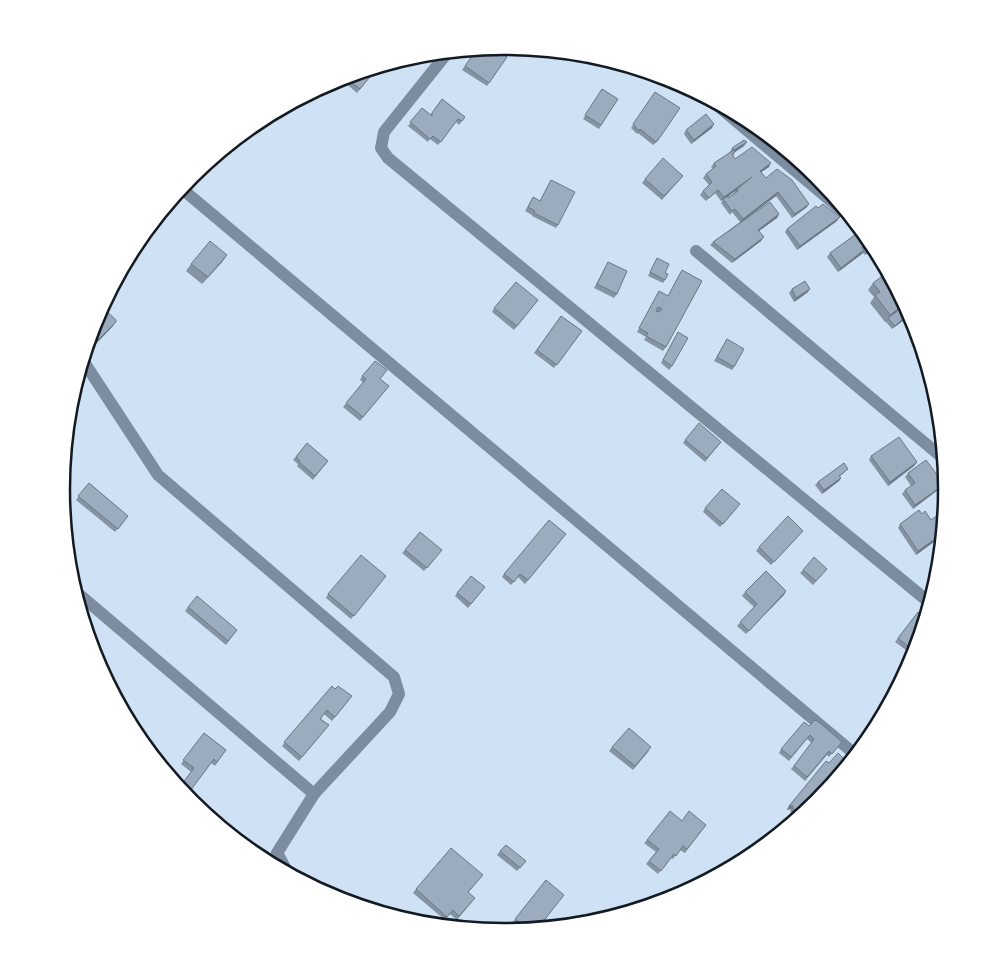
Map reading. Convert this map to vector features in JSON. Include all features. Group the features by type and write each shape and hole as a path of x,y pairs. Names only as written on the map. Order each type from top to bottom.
{"street":[{"path":"442,60 384,132 381,148 388,158 924,598"},
{"path":"748,130 816,187"},
{"path":"187,193 850,750"},
{"path":"696,251 936,452"},
{"path":"87,368 158,475 394,676 400,694 390,712 314,794 277,853 282,862"},
{"path":"84,599 314,794"}],"building":[{"path":"504,55 507,57 489,83 465,66 472,56"},
{"path":"371,76 360,89 352,83"},
{"path":"602,89 618,99 601,125 585,115"},
{"path":"655,92 680,108 656,142 640,129 639,131 633,124"},
{"path":"442,99 465,117 462,121 458,119 441,142 433,136 430,139 410,122 422,108 432,116 432,113"},
{"path":"706,114 714,124 694,140 686,130"},
{"path":"744,140 747,142 734,150 732,148"},
{"path":"752,147 771,163 760,171 766,178 777,169 792,180 809,204 795,214 778,192 743,219 735,209 732,211 723,199 738,191 737,189 752,177 724,197 718,190 709,198 703,191 712,182 706,174 716,166 714,163 734,150 735,152 732,154 735,159"},
{"path":"663,158 683,176 664,196 645,179"},
{"path":"551,180 575,192 558,225 534,213 535,211 528,207 533,197 540,201"},
{"path":"770,202 779,214 758,230 764,237 735,259 713,242"},
{"path":"823,204 840,217 800,246 787,229 816,206 818,208"},
{"path":"855,235 867,251 862,247 864,250 841,268 830,253"},
{"path":"210,241 227,255 208,277 191,264"},
{"path":"657,258 669,264 665,273 668,274 665,280 650,272"},
{"path":"608,262 627,271 617,294 597,284"},
{"path":"682,270 702,281 666,347 646,336 648,333 639,328 659,291 668,296","holes":["658,307 662,309 659,312 656,311"]},
{"path":"882,276 898,307 890,315 875,295 880,292 873,283"},
{"path":"805,281 810,289 796,298 792,289"},
{"path":"516,282 538,300 517,326 494,308"},
{"path":"899,310 903,319 895,326 888,318"},
{"path":"108,312 116,322 96,342"},
{"path":"561,316 582,331 557,365 537,350"},
{"path":"678,332 688,338 672,366 663,360"},
{"path":"727,339 744,349 734,367 717,357"},
{"path":"375,361 387,370 380,379 389,386 363,417 346,403 366,379 362,376"},
{"path":"699,423 721,442 707,458 685,440"},
{"path":"899,437 917,462 890,482 871,456"},
{"path":"307,443 328,461 315,476 296,457"},
{"path":"926,460 938,475 938,489 915,505 905,490 915,483 908,473"},
{"path":"844,463 848,469 839,476 841,478 824,490 818,482"},
{"path":"89,483 128,516 118,529 78,496"},
{"path":"722,489 740,504 723,524 705,508"},
{"path":"919,510 922,514 925,511 931,520 937,516 935,539 918,551 900,524"},
{"path":"788,516 803,531 774,562 759,547"},
{"path":"549,520 566,534 528,580 520,574 514,582 504,574"},
{"path":"420,532 442,550 427,568 405,550"},
{"path":"361,555 386,576 354,616 328,594"},
{"path":"814,557 827,569 816,581 803,570"},
{"path":"766,571 786,591 749,631 740,622 757,604 745,592"},
{"path":"471,576 485,587 471,604 457,593"},
{"path":"197,596 237,630 228,641 188,607"},
{"path":"918,612 919,613 908,646 898,638"},
{"path":"332,686 335,689 338,686 352,696 335,717 327,710 320,719 329,725 302,757 284,742"},
{"path":"815,720 842,742 832,754 829,751 807,777 794,766 814,739 810,735 791,757 781,749 804,722 809,726"},
{"path":"629,728 651,747 635,766 612,747"},
{"path":"204,733 226,750 217,762 214,759 191,790 184,781 194,768 183,760"},
{"path":"838,753 844,758 811,796 793,810 793,806 789,806 826,761 829,763"},
{"path":"670,811 682,821 689,811 706,825 687,849 683,846 661,871 649,861 659,849 647,840"},
{"path":"506,845 526,861 520,868 500,851"},
{"path":"451,848 483,875 468,892 475,898 459,916 453,910 447,917 416,889"},
{"path":"546,880 564,895 544,921 519,922 515,919"}]}
